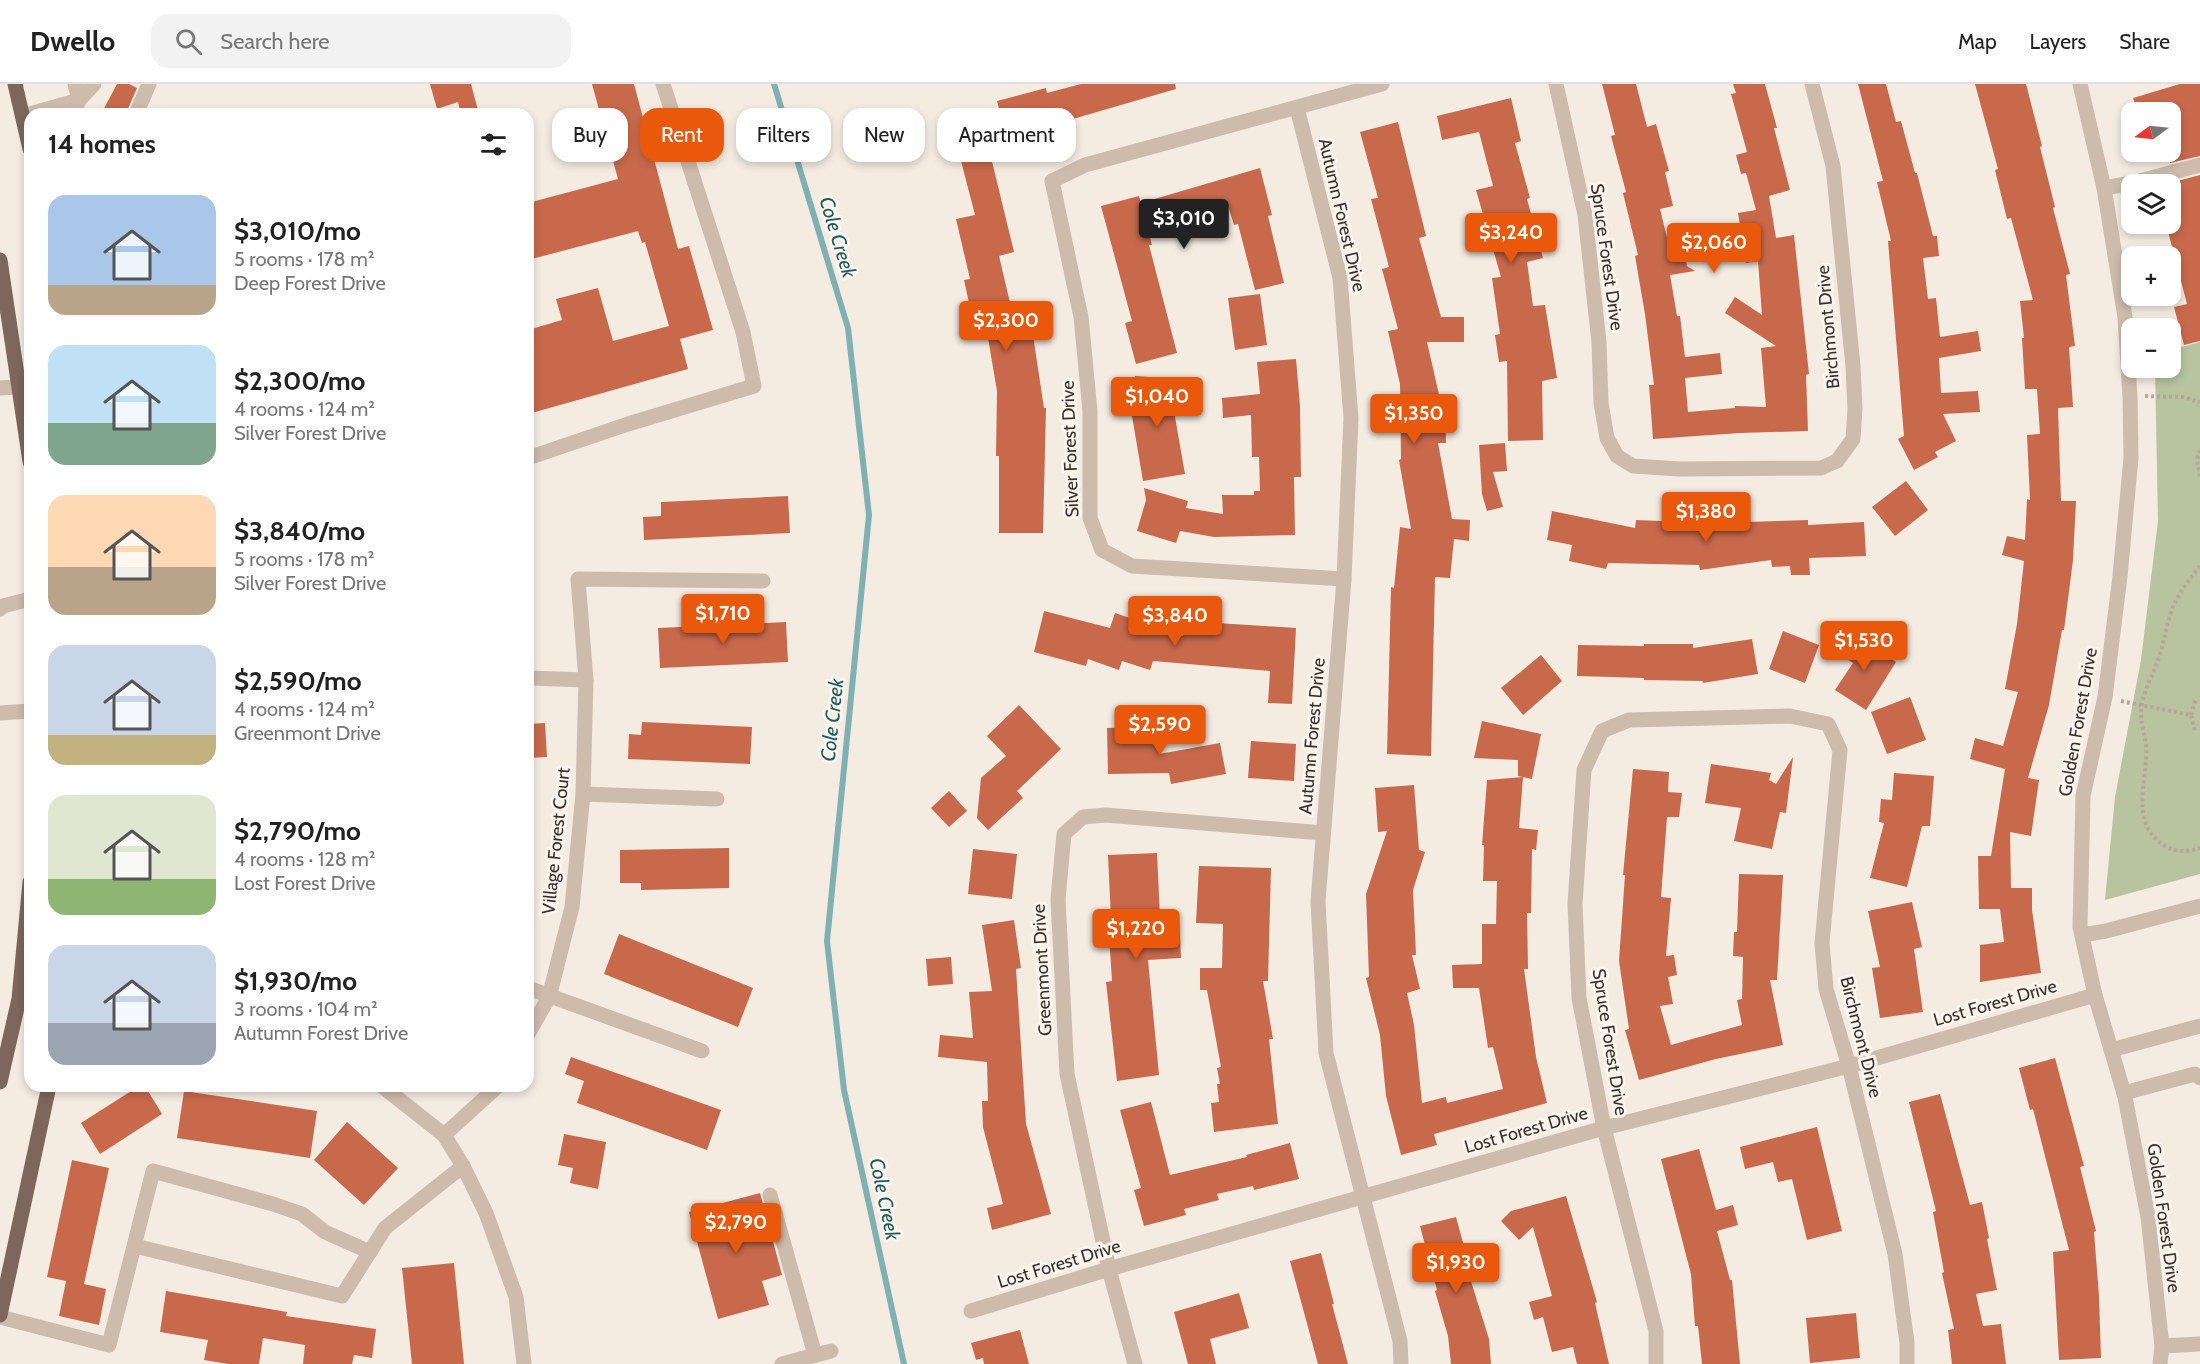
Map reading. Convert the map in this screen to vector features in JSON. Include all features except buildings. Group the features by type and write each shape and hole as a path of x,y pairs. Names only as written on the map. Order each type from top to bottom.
{"main road":[{"path":"15,84 24,121"},
{"path":"0,260 24,382"},
{"path":"0,1082 24,1000"},
{"path":"0,1316 48,1092"}],"street":[{"path":"75,84 76,107"},
{"path":"76,107 94,84"},
{"path":"139,108 150,84"},
{"path":"534,456 628,424 754,386 743,332 663,84"},
{"path":"1297,108 1382,84"},
{"name":"Spruce Forest Drive","path":"1556,84 1585,215 1599,342 1601,403 1607,438 1617,456 1633,466 1736,469"},
{"name":"Birchmont Drive","path":"1736,469 1821,468 1837,461 1852,439 1855,409 1853,366 1833,166 1812,84"},
{"name":"Golden Forest Drive","path":"2080,84 2104,188 2125,317 2130,397 2130,458 2120,576 2105,697 2083,796 2080,927 2095,995 2124,1093 2148,1217 2162,1346 2160,1364"},
{"name":"Silver Forest Drive","path":"1297,108 1085,165 1052,181 1081,317 1090,411 1090,518 1102,550 1132,566 1344,579"},
{"name":"Autumn Forest Drive","path":"1297,108 1340,278 1351,418 1344,579 1318,901 1326,1053 1400,1341 1401,1364"},
{"path":"2104,188 2200,165"},
{"path":"0,388 24,387"},
{"name":"Village Forest Court","path":"534,1023 549,997 572,907 583,795 586,680 578,579 763,581"},
{"path":"0,609 3,606 24,601"},
{"path":"534,678 586,680"},
{"path":"0,713 24,711"},
{"name":"Birchmont Drive","path":"1715,718 1790,716 1828,724 1840,750 1822,943 1826,989 1849,1066 1895,1254 1907,1364"},
{"name":"Spruce Forest Drive","path":"1656,1364 1656,1331 1604,1128 1579,998 1575,904 1584,770 1602,731 1611,727 1629,720 1715,718"},
{"path":"583,795 717,799"},
{"name":"Greenmont Drive","path":"1136,1364 1109,1269 1067,1074 1058,899 1064,834 1083,817 1106,814 1323,833"},
{"path":"2082,936 2200,906"},
{"path":"534,991 702,1051"},
{"name":"Lost Forest Drive","path":"971,1311 1109,1269 1604,1128 1849,1066 2095,995"},
{"path":"2111,1050 2200,1026"},
{"path":"2124,1093 2195,1074 2200,1078"},
{"path":"390,1092 444,1135 463,1166 486,1213 516,1297 524,1364"},
{"path":"444,1135 491,1092"},
{"path":"135,1246 342,1296 385,1227 463,1166"},
{"path":"0,1316 109,1345 153,1171 302,1214 326,1232 370,1252"},
{"path":"770,1195 815,1355"},
{"path":"2162,1346 2200,1344"},
{"path":"782,1364 831,1351"}],"path":[{"path":"2130,397 2183,397 2200,402"},
{"path":"2200,450 2197,459 2200,479"},
{"path":"2200,566 2180,592 2171,611 2160,656 2147,684 2141,705 2141,727 2146,745 2142,802 2145,827 2158,842 2172,850 2200,848"},
{"path":"2105,697 2191,715"},
{"path":"2194,732 2191,715 2196,698"}],"green space":[{"path":"2200,342 2200,874 2105,900 2115,797 2141,660 2158,521 2155,378 2181,378 2181,347"}],"waterway":[{"name":"Cole Creek","path":"774,84 848,328 869,515 827,941 844,1090 904,1364"}]}
